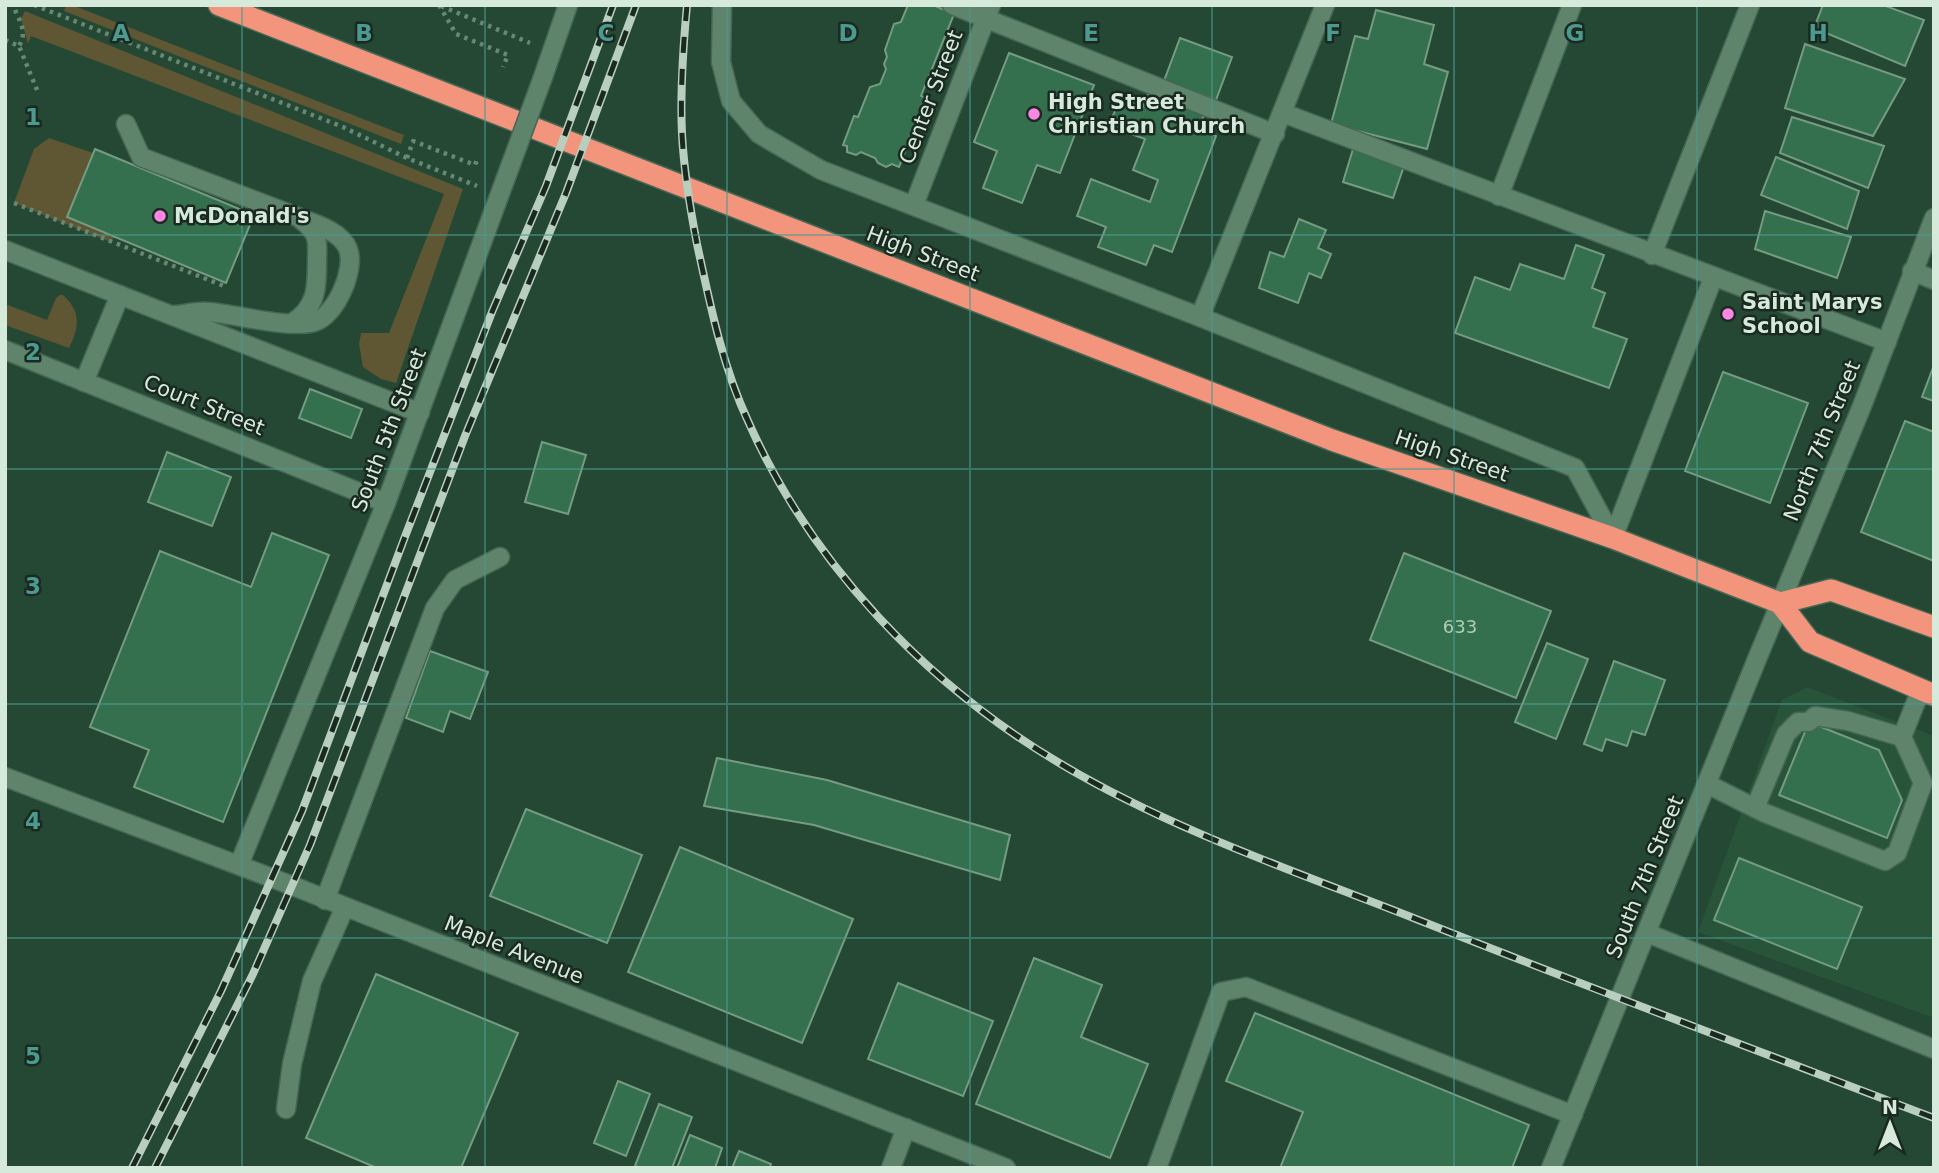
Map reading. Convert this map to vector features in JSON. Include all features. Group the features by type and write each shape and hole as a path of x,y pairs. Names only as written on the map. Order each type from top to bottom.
{"highway":[{"name":"High Street","path":"219,5 1332,440 1613,538 1780,603"},
{"path":"1928,692 1810,642 1780,603 1830,590 1934,627"}],"street":[{"name":"South 5th Street","path":"239,865 386,503 568,5"},
{"name":"High Street","path":"722,5 721,62 730,101 759,134 821,170 1200,317 1575,468 1613,538"},
{"path":"952,5 989,12 1275,134"},
{"path":"1200,317 1325,5"},
{"path":"1499,196 1572,5"},
{"path":"1652,255 1750,5"},
{"name":"Center Street","path":"914,205 989,12"},
{"path":"1283,113 1887,342"},
{"path":"126,124 141,157 323,226 339,237 348,248 349,267 340,298 328,313 315,322 292,323 204,311 172,315"},
{"path":"292,323 305,315 313,301 317,285 317,239 311,228 298,218"},
{"name":"North 7th Street","path":"1780,603 1863,406 1934,218"},
{"path":"5,250 420,413"},
{"path":"1912,271 1934,280"},
{"path":"1613,538 1713,278"},
{"path":"84,382 120,295"},
{"name":"Court Street","path":"5,350 386,503"},
{"path":"325,900 435,608 456,580 500,556"},
{"name":"South 7th Street","path":"1551,1168 1780,603"},
{"path":"1902,737 1928,692"},
{"path":"1707,784 1755,808 1885,860 1897,853 1923,783 1902,737 1849,721 1815,716 1809,722 1798,722 1786,734 1755,808"},
{"name":"Maple Avenue","path":"5,777 239,865 1006,1168"},
{"path":"286,1109 292,1064 312,981 345,907"},
{"path":"1647,933 1934,1049"},
{"path":"1157,1168 1221,992 1246,987 1573,1115"},
{"path":"891,1168 906,1128"}],"path":[{"path":"34,5 343,127 407,158 478,186"},
{"path":"57,14 60,5"},
{"path":"439,5 530,43"},
{"path":"439,5 456,34 508,55 503,67"},
{"path":"15,10 23,30 23,39 19,46"},
{"path":"5,40 19,46 37,90"},
{"path":"407,158 413,141 475,165 478,157"},
{"path":"14,203 229,288"}],"shaded area":[{"path":"66,5 72,5 404,135 401,144 64,11"},
{"path":"25,11 463,189 396,383 381,379 363,367 359,344 361,333 389,333 444,194 31,36 28,44 21,19"},
{"path":"49,138 93,153 67,217 116,237 108,241 14,203 34,149"},
{"path":"60,295 69,301 76,314 77,327 69,348 5,325 5,304 47,320 56,298"},
{"path":"1807,687 1934,736 1934,1018 1698,932 1782,700"}],"building":[{"path":"908,5 933,5 954,14 921,96 927,98 913,132 915,138 912,147 907,147 899,167 892,164 886,167 861,152 856,155 847,152 847,146 843,145 854,116 858,117 870,87 880,84 886,69 885,50 894,24 901,22"},
{"path":"1823,5 1883,5 1924,20 1905,66 1814,28"},
{"path":"1376,10 1434,25 1424,64 1448,72 1427,149 1331,124 1355,36 1368,39"},
{"path":"1180,38 1232,57 1216,100 1164,81"},
{"path":"1805,44 1905,79 1873,136 1785,108"},
{"name":"High Street Christian Church","path":"1009,53 1094,85 1060,173 1037,165 1022,203 983,188 997,151 974,142"},
{"path":"1149,91 1205,113 1198,129 1216,136 1172,252 1154,245 1146,265 1098,247 1106,227 1077,216 1091,179 1150,202 1158,180 1133,170 1145,139 1109,126 1120,98 1143,107"},
{"path":"1792,117 1884,146 1868,188 1780,153"},
{"name":"McDonald's","path":"95,149 254,215 226,283 67,217"},
{"path":"1353,149 1404,166 1393,198 1343,182"},
{"path":"1776,157 1859,191 1847,229 1761,195"},
{"path":"1765,211 1851,237 1837,278 1755,249"},
{"path":"1299,219 1326,230 1318,248 1331,254 1321,278 1309,273 1298,303 1259,288 1270,252 1284,257"},
{"path":"1576,245 1604,255 1592,288 1605,293 1593,327 1627,339 1609,388 1455,333 1475,277 1510,290 1520,264 1564,279"},
{"path":"1934,365 1934,401 1922,397"},
{"path":"1723,372 1808,403 1770,503 1685,471"},
{"path":"310,389 362,409 351,438 299,418"},
{"path":"1905,421 1934,432 1934,561 1861,532"},
{"path":"542,442 586,455 568,514 525,502"},
{"path":"167,452 231,477 212,526 148,502"},
{"path":"272,533 329,555 223,822 134,787 149,750 90,727 160,551 251,587"},
{"path":"1404,553 1551,611 1516,698 1370,640"},
{"path":"1547,643 1588,659 1556,739 1515,722"},
{"path":"430,651 488,672 470,719 450,711 443,732 406,718"},
{"path":"1614,661 1665,680 1645,735 1632,731 1627,746 1606,739 1602,751 1584,744"},
{"path":"1809,722 1879,750 1902,800 1887,838 1779,795"},
{"path":"717,758 827,780 1010,835 1000,880 814,825 704,806"},
{"path":"526,809 642,855 607,943 490,896"},
{"path":"680,847 853,919 802,1043 628,972"},
{"path":"1739,858 1862,907 1837,969 1714,920"},
{"path":"1034,958 1102,985 1081,1037 1148,1064 1110,1158 976,1104"},
{"path":"376,974 518,1033 461,1168 377,1168 306,1138"},
{"path":"898,983 993,1021 963,1096 868,1059"},
{"path":"1255,1013 1529,1125 1512,1168 1280,1168 1303,1112 1226,1081"},
{"path":"618,1081 650,1094 626,1156 594,1143"},
{"path":"659,1104 692,1117 672,1168 635,1166"},
{"path":"690,1135 722,1148 715,1168 677,1168"},
{"path":"739,1151 771,1164 770,1168 732,1168"}],"railway":[{"path":"132,1168 221,991 302,811 406,534 492,312 546,186 613,5"},
{"path":"155,1168 253,974 310,845 465,436 566,193 636,5"},
{"path":"687,5 681,102 686,176 707,289 731,378 774,474 805,524 839,572 920,658 964,697 1061,764 1103,788 1191,830 1545,970 1934,1118"}],"place":[{"name":"High Street Christian Church","path":"1034,114"},
{"name":"McDonald's","path":"160,216"},
{"name":"Saint Marys School","path":"1728,314"}]}
